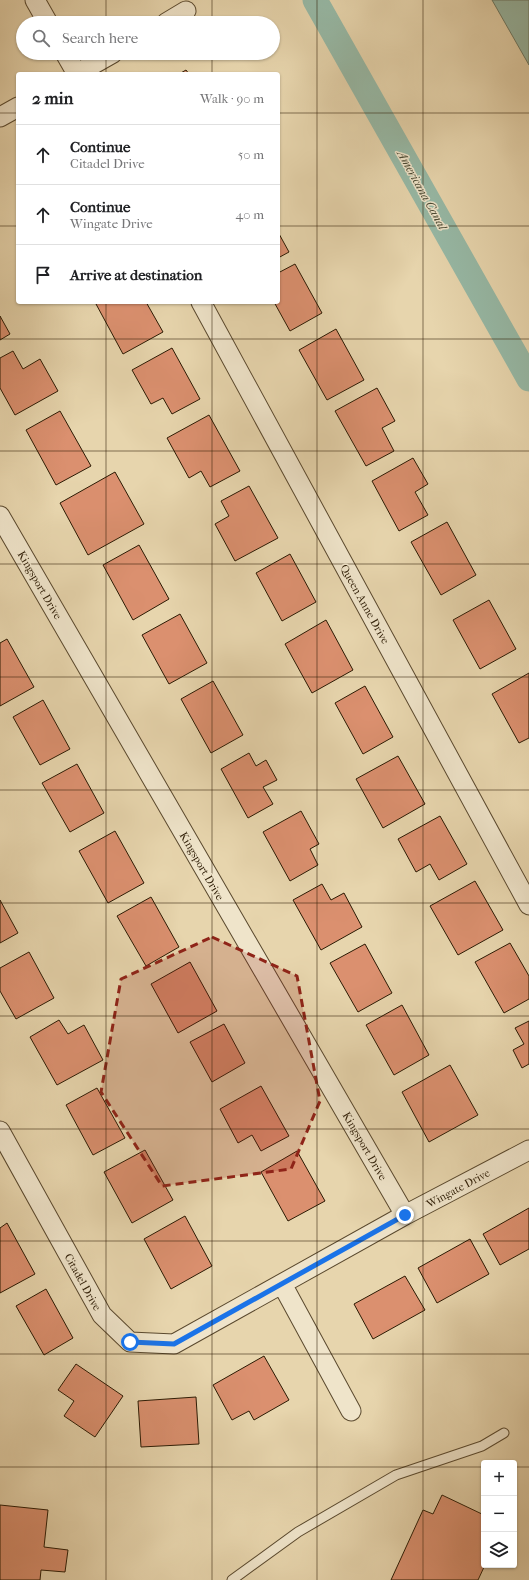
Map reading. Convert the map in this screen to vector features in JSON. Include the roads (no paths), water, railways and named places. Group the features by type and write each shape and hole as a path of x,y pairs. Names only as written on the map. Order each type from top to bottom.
{"street":[{"path":"35,0 44,16"},
{"path":"178,16 186,11"},
{"path":"69,60 75,72"},
{"path":"80,72 101,60"},
{"path":"0,117 16,108"},
{"name":"Queen Anne Drive","path":"202,304 529,905"},
{"name":"Kingsport Drive","path":"0,516 405,1215"},
{"name":"Citadel Drive","path":"0,1131 102,1315 130,1342 174,1344 282,1284"},
{"name":"Wingate Drive","path":"282,1284 405,1215 529,1150"},
{"path":"282,1284 351,1411"}],"lane":[{"path":"232,1580 298,1532 396,1475 482,1446 504,1433"}],"waterway":[{"name":"Americana Canal","path":"315,0 529,379"}]}
